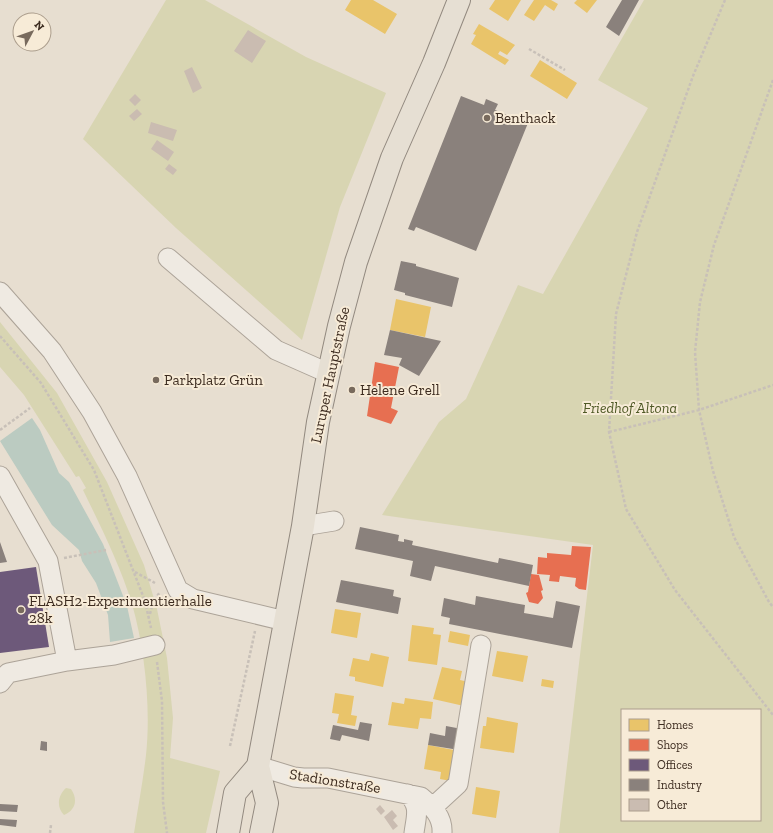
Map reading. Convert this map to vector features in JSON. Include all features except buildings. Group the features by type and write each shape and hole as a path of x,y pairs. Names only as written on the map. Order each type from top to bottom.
{"main road":[{"name":"Luruper Hauptstraße","path":"261,833 267,803 258,766 303,526 312,458 328,373 354,269 373,210 392,158 434,63 458,0"},
{"name":"Luruper Hauptstraße","path":"228,833 235,793 258,766"}],"street":[{"path":"168,258 276,350 328,373"},
{"path":"0,292 52,350 92,412 127,476 172,584 184,595 193,599 285,621"},
{"path":"0,476 48,561 67,661"},
{"path":"303,526 334,521"},
{"path":"0,683 8,673 67,661 114,655 155,645"},
{"path":"442,833 440,818 433,807 458,784 481,645"},
{"name":"Stadionstraße","path":"258,766 303,778 328,778 408,794 420,797 433,807"},
{"path":"408,794 415,800 417,809 414,833"}],"path":[{"path":"725,0 692,76 637,232 616,314 609,432 626,509 675,590 773,715"},
{"path":"529,49 565,70"},
{"path":"773,80 714,245 700,302 695,352 699,410 713,471 734,537 773,607"},
{"path":"0,336 41,383 94,470 145,601 155,645 162,701 163,802 168,833"},
{"path":"609,432 699,410 773,385"},
{"path":"0,430 30,408"},
{"path":"78,555 106,550"},
{"path":"134,571 152,582 172,584"},
{"path":"149,617 152,602 162,590 172,584"},
{"path":"230,746 233,741 259,615"},
{"path":"50,833 51,825"}],"green space":[{"path":"166,0 205,0 306,57 386,93 340,207 302,340 176,228 83,139"},
{"name":"Friedhof Altona","path":"644,0 773,0 773,833 559,833 593,545 382,515 439,422 466,399 518,285 543,294 648,108 598,80"},
{"path":"0,322 57,393 107,482 144,565 157,609 167,658 173,718 170,758 220,771 206,833 134,833 146,755 148,718 146,679 137,622 127,589 116,561 83,490 86,488 79,476 76,477 24,395 0,367"},
{"path":"66,788 71,789 75,797 75,804 68,813 64,815 61,812 59,801 61,794"}],"shaded area":[{"path":"32,418 40,430 59,473 69,482 103,544 127,606 134,638 110,642 108,615 96,583 82,561 79,550 52,525 0,441"}],"place":[{"name":"Benthack","path":"487,118"},
{"name":"Parkplatz Grün","path":"156,380"},
{"name":"Helene Grell","path":"352,390"},
{"name":"FLASH2-Experimentierhalle 28k","path":"21,610"}]}
